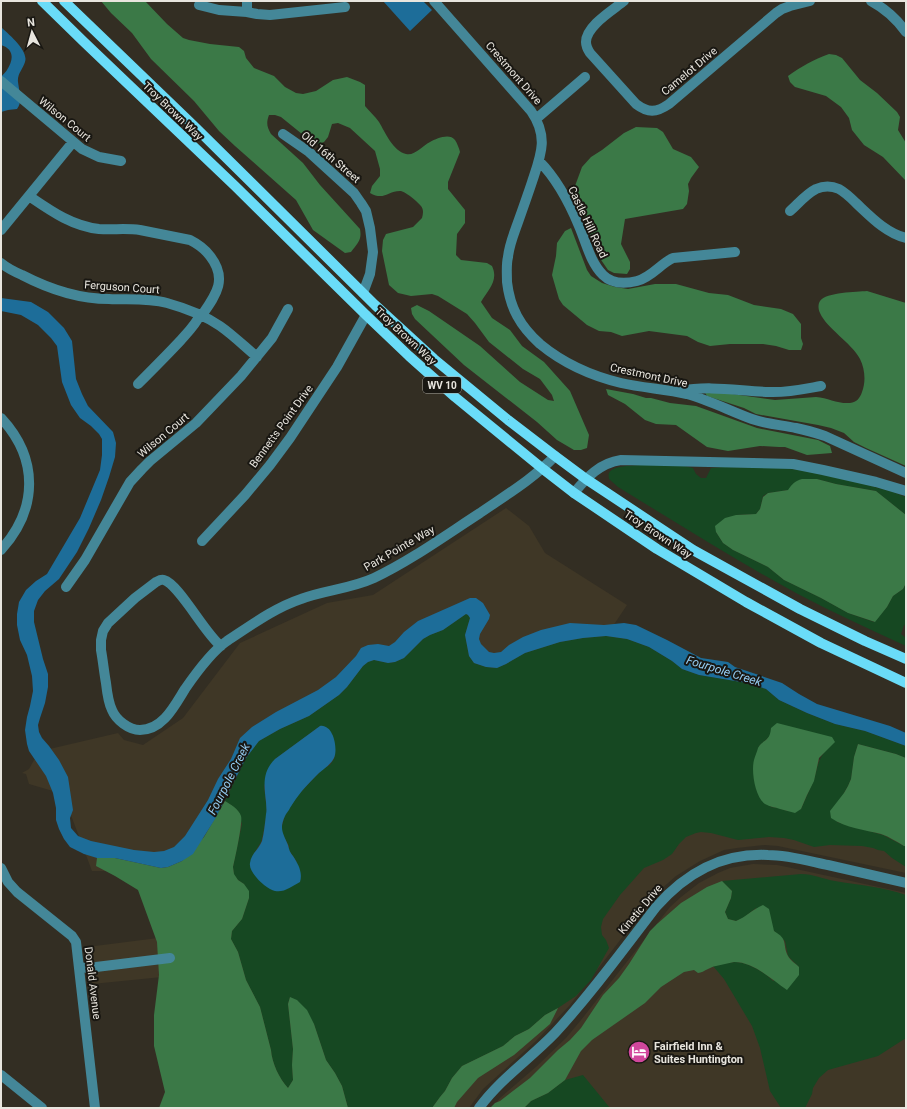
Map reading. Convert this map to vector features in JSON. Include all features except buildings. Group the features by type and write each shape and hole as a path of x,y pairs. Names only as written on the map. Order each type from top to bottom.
{"main road":[{"name":"Troy Brown Way","path":"42,1 366,315 455,397 543,469 574,493 657,549 746,602 821,643 906,683"},
{"name":"Troy Brown Way","path":"64,1 363,293 434,359 508,420 586,479 693,550 800,609 906,659"}],"street":[{"path":"247,1 247,12"},
{"name":"Crestmont Drive","path":"434,1 531,111 541,131 542,138 539,161 513,238 507,266 510,299 518,318 531,336 550,352 585,371 620,382 676,392 702,399 752,419 812,431 906,473"},
{"name":"Camelot Drive","path":"624,1 591,28 587,35 587,47 590,53 636,104 642,109 648,111 656,111 669,104 782,9 810,1"},
{"path":"871,1 890,13 906,32"},
{"path":"198,5 219,10 270,15 345,7"},
{"path":"536,119 585,77"},
{"name":"Wilson Court","path":"1,81 73,142 99,157 122,161"},
{"name":"Old 16th Street","path":"283,134 310,152 354,193 366,211 373,252 370,274 363,293"},
{"path":"1,230 73,142"},
{"name":"Castle Hill Road","path":"539,161 553,176 561,190 578,224 592,260 603,275 610,280 619,283 638,281 647,277 673,258 735,252"},
{"path":"790,211 815,190 824,187 835,188 848,195 872,219 883,227 892,233 906,238"},
{"path":"29,196 56,214 86,227 140,230 197,243 214,262 218,269 219,276 216,294 186,334 166,357 138,384"},
{"name":"Ferguson Court","path":"1,263 34,281 61,292 76,296 109,299 154,300 179,306 201,315 224,330 257,357"},
{"name":"Wilson Court","path":"66,588 85,560 125,490 136,476 150,461 196,423 241,376 277,330 288,309"},
{"name":"Bennetts Point Drive","path":"202,541 245,495 290,438 337,367 366,315"},
{"path":"676,392 700,388 785,392 821,386"},
{"path":"1,418 16,437 23,451 29,479 26,507 22,521 15,533 1,550"},
{"name":"Park Pointe Way","path":"221,646 288,604 312,595 363,583 396,566 450,533 534,476 555,456"},
{"path":"574,493 586,479 602,466 621,460 780,463 823,470 906,490"},
{"path":"159,580 164,580 173,586 221,646 210,657 165,718 156,726 148,729 133,729 126,726 114,714 109,702 100,645 103,631 108,623 117,614 159,580"},
{"name":"Kinetic Drive","path":"479,1108 488,1095 532,1056 567,1020 667,894 681,882 707,866 736,857 768,854 813,862 906,883"},
{"name":"Donald Avenue","path":"1,868 8,882 17,892 72,936 76,942 95,1108"},
{"path":"79,968 170,958"},
{"path":"1,1075 42,1108"}],"shaded area":[{"path":"506,508 529,526 545,553 627,605 611,629 906,814 906,873 778,846 765,845 724,850 700,861 676,876 659,891 570,1005 536,1041 483,1089 469,1108 179,1108 162,977 92,984 87,947 158,938 149,871 92,871 63,794 29,784 26,774 22,773 29,769 34,760 40,756 41,751 118,733 124,740 143,745 183,718 240,643 327,603 373,595"},
{"path":"753,864 777,865 906,893 906,1108 492,1108 500,1098 537,1066 566,1038 670,907 699,883 718,873 730,868"}],"green space":[{"path":"101,1 145,1 183,38 210,44 239,47 244,51 246,58 254,68 274,76 285,87 296,93 303,94 316,91 333,80 347,77 360,82 365,85 365,106 377,120 393,145 401,152 406,154 412,154 433,140 447,137 453,138 460,152 448,182 448,189 465,210 465,223 457,234 456,255 461,260 487,263 492,266 494,276 492,285 481,302 492,318 510,330 522,346 544,362 570,391 589,435 587,448 574,450 557,440 537,422 464,365 415,319 411,308 417,305 429,311 480,346 520,382 548,400 554,401 552,395 540,379 523,369 489,342 467,314 438,296 432,294 411,296 398,293 389,285 382,251 383,240 386,234 413,227 422,218 423,209 414,199 402,191 396,191 382,196 370,193 372,186 380,176 380,169 375,151 350,128 338,123 332,124 328,137 324,142 318,144 302,134 281,117 269,115 267,123 271,134 303,163 320,185 360,229 360,239 357,244 351,252 345,253 313,230 296,200 219,131 194,101 151,59 132,33"},
{"path":"829,54 842,58 860,80 877,93 897,112 900,117 898,130 906,143 906,181 883,157 864,145 852,130 849,118 841,107 826,96 795,87 790,82 788,76 818,58"},
{"path":"636,127 657,128 663,132 673,149 691,157 699,167 688,184 689,191 687,204 683,209 625,219 621,244 630,262 630,269 627,274 614,273 608,270 597,254 577,200 575,186 582,167 591,157 624,133"},
{"path":"571,228 587,270 591,276 602,283 628,289 655,284 676,284 709,293 728,295 754,305 781,309 793,314 801,324 801,338 803,344 801,350 789,350 763,344 730,344 710,346 687,336 649,331 622,336 611,332 599,331 587,325 563,305 559,299 552,275 557,243 565,231"},
{"path":"867,291 906,303 906,466 854,442 844,433 831,428 756,414 744,408 707,396 704,391 775,400 816,397 846,403 856,401 861,394 864,384 862,363 851,347 823,319 819,311 819,305 823,298 828,296"},
{"path":"606,389 670,403 696,406 757,428 818,440 830,446 832,453 807,455 785,447 760,446 728,451 707,447 676,425 656,424 645,420 625,404 608,395"},
{"path":"681,465 693,468 696,474 701,478 706,478 711,468 786,468 864,484 906,497 906,515 876,491 817,479 788,490 768,493 763,496 760,509 756,514 736,515 716,532 723,543 733,550 768,567 784,580 848,613 874,622 887,607 893,596 903,589 906,583 906,626 904,625 901,634 906,638 906,646 796,593 706,541 618,487 609,479 609,473 611,470 623,466"},
{"path":"802,479 817,479 876,491 906,515 906,583 903,589 893,596 887,607 875,622 848,613 784,580 768,567 733,550 723,543 716,532 715,526 725,518 736,515 756,514 760,509 763,497 768,493 788,490 794,483"},
{"path":"466,614 468,615 470,618 465,635 469,656 474,663 486,667 497,668 525,653 560,642 606,636 627,639 649,647 682,669 699,675 747,683 766,689 779,700 807,713 835,724 865,731 906,746 906,758 858,744 854,757 851,779 844,793 837,822 883,835 906,846 906,867 884,851 862,846 830,845 814,847 784,838 769,837 738,840 711,833 696,833 686,837 672,854 663,860 644,868 620,895 603,919 601,927 602,935 609,948 591,980 576,996 545,1015 529,1029 515,1036 503,1046 462,1066 432,1108 348,1108 342,1086 326,1060 314,1024 290,997 288,1004 293,1049 293,1080 288,1088 274,1065 260,1007 246,980 238,952 231,939 232,931 242,919 249,898 244,884 234,875 233,867 242,824 237,810 225,801 246,758 259,741 280,729 309,716 339,695 368,662 374,660 388,663 395,662 404,658 423,639 443,630","holes":["320,726 332,734 335,755 334,759 330,765 323,769 298,795 285,815 282,826 282,833 289,846 289,850 297,862 253,855 261,842 263,834 267,812 264,786 275,759","770,736 824,753 801,809 787,811 771,807 759,746"]},
{"path":"777,723 832,737 835,742 819,758 814,781 801,809 795,813 765,804 756,790 753,771 754,758 758,748 768,738 771,728"},
{"path":"858,744 906,758 906,846 884,835 849,826 831,818 830,811 844,793 851,779 854,757"},
{"path":"225,801 232,805 241,816 240,833 233,867 234,874 238,880 244,884 249,891 249,898 242,919 232,931 231,939 238,952 246,980 260,1007 276,1070 288,1088 293,1080 293,1049 288,1004 290,997 297,1000 307,1010 314,1024 326,1060 342,1086 348,1108 159,1108 165,1092 154,1046 154,1015 159,975 157,942 138,890 96,866 97,858 115,858 161,868 168,867 182,861 204,837"},
{"path":"801,874 879,888 906,895 906,1038 878,1056 828,1070 819,1078 813,1088 812,1094 805,1108 781,1108 770,1091 760,1048 752,1026 724,979 713,966 733,962 746,964 756,968 773,981 799,967 788,956 785,941 774,931 756,908 743,918 736,921 728,919 725,912 731,898 732,891 722,881"},
{"path":"722,881 732,891 731,898 725,912 728,919 736,921 763,905 769,909 774,931 782,937 788,956 799,967 799,975 787,990 762,972 741,963 734,962 698,973 694,970 684,972 661,987 645,1003 592,1040 581,1051 565,1080 548,1093 531,1101 524,1108 490,1108 530,1078 581,1028 603,995 619,978 650,931 657,924 681,903 707,887"},
{"path":"558,1008 550,1024 514,1055 478,1078 457,1102 454,1108 432,1108 462,1066 503,1046 515,1036 529,1029 545,1015"},
{"path":"583,1075 610,1108 524,1108 531,1101 548,1093 565,1080"}],"water":[{"path":"383,1 423,1 432,10 410,31"},
{"path":"1,27 21,47 24,52 25,62 18,79 20,96 19,106 17,109 1,112 1,77 11,62 12,55 8,49 1,45"},
{"name":"Fourpole Creek","path":"1,298 31,302 48,312 64,328 72,341 76,379 82,394 88,406 113,432 116,443 115,457 109,477 89,528 77,552 59,579 45,591 38,600 34,611 34,622 48,674 48,687 45,703 38,725 39,732 59,760 68,777 73,810 70,818 71,828 78,836 91,841 134,850 154,852 164,851 174,847 185,836 208,800 218,779 231,759 240,738 252,727 276,712 318,690 336,677 356,656 361,648 368,645 378,644 389,646 418,621 470,598 476,598 483,603 490,615 479,639 481,644 489,652 501,652 509,645 523,637 541,630 570,623 604,625 624,623 636,625 701,658 728,662 735,667 782,683 817,704 890,726 906,733 906,746 865,731 835,724 807,713 779,700 766,689 747,683 699,675 682,669 649,647 627,639 606,636 560,642 525,653 497,668 486,667 474,663 469,656 465,635 470,618 466,614 443,630 423,639 404,658 388,663 374,660 368,662 339,695 309,716 280,729 259,741 246,758 215,819 193,854 182,861 168,867 161,868 115,858 97,858 84,854 70,847 64,839 56,820 56,808 53,793 46,776 29,751 27,744 25,730 33,691 32,676 27,655 20,640 17,625 17,614 19,602 26,590 47,574 80,518 100,470 102,439 91,426 80,418 71,405 62,382 57,346 38,325 21,315 1,311"},
{"path":"320,726 329,729 333,736 335,742 334,758 301,792 285,815 282,824 282,831 290,852 300,868 300,882 282,891 271,890 258,880 250,867 252,857 262,841 266,811 266,774 275,759"}],"place":[{"name":"Fairfield Inn & Suites Huntington","path":"639,1052"}]}
